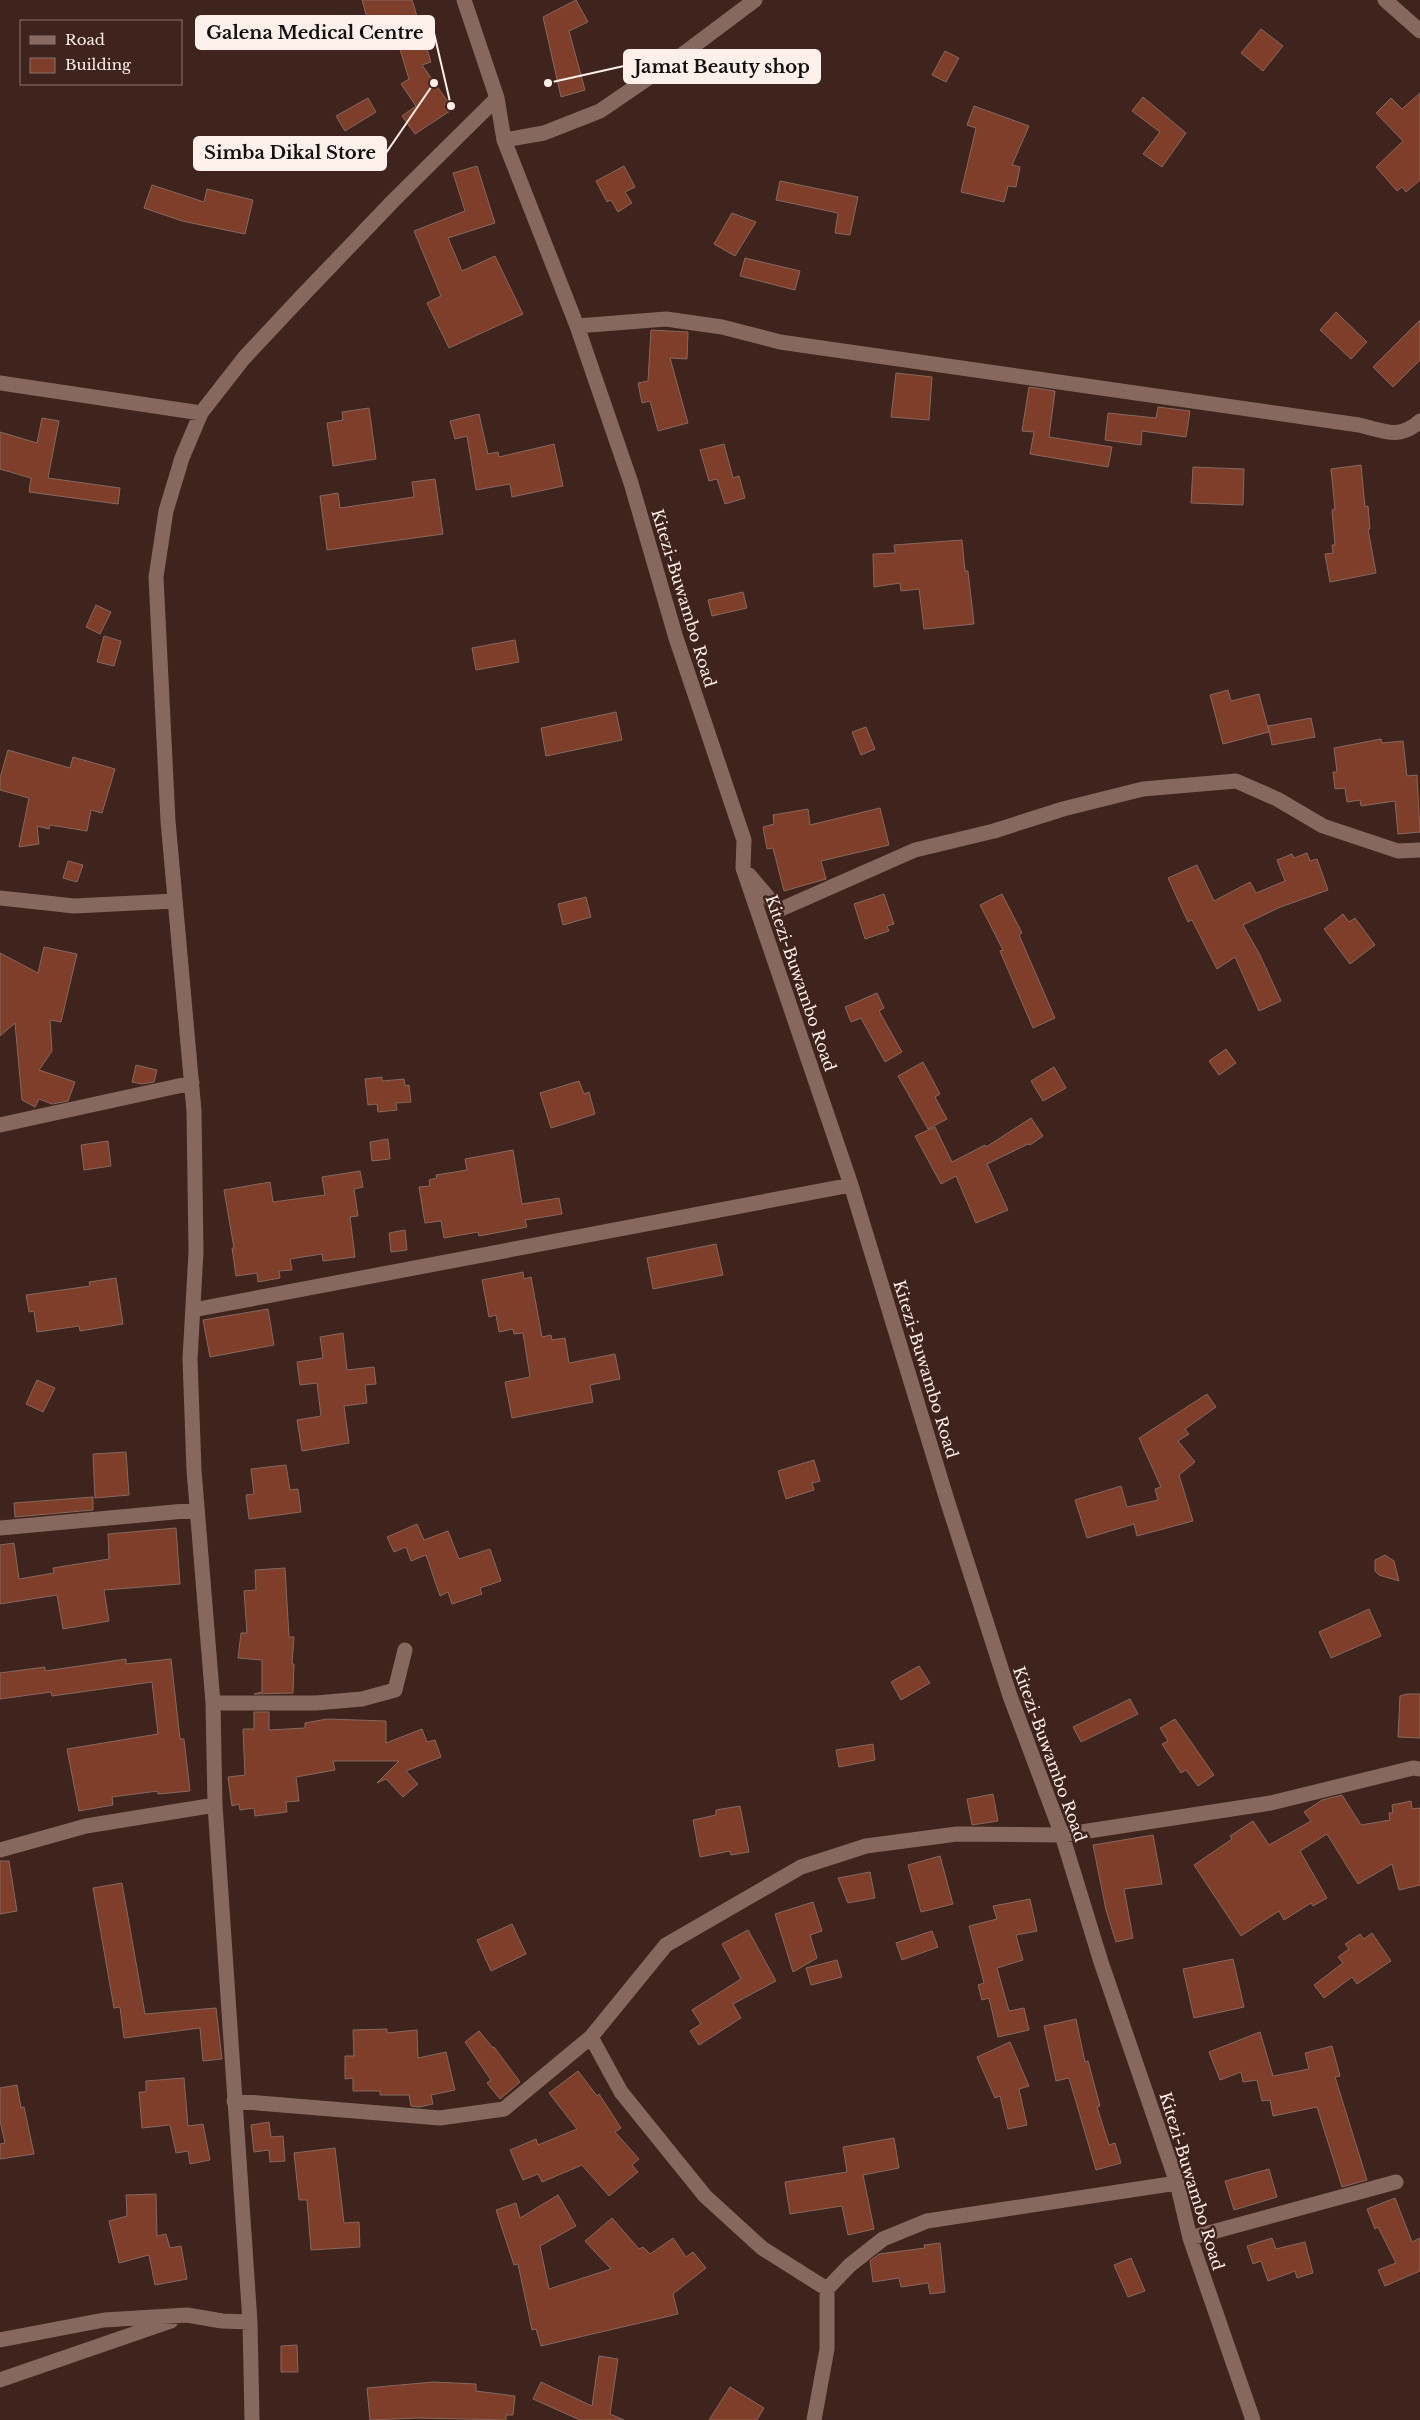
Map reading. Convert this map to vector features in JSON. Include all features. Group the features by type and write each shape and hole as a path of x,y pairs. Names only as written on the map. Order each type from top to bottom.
{"street":[{"name":"Kitezi-Buwambo Road","path":"464,0 498,98 504,140 577,326 631,482 676,638 744,840 743,868 851,1185 947,1500 1007,1687 1062,1835 1101,1962 1177,2183 1190,2238 1252,2420"},
{"path":"504,140 544,133 600,111 679,57 756,0"},
{"path":"1385,0 1420,31"},
{"path":"252,2420 250,2322 215,1806 213,1703 196,1510 190,1359 196,1252 192,1084 175,901 158,648 156,577 166,512 182,458 201,412 244,358 290,309 394,200 498,98"},
{"path":"577,326 666,319 722,327 780,342 1359,425 1386,432 1400,433 1410,430 1420,421"},
{"path":"0,383 201,412"},
{"path":"743,868 779,910 915,850 994,831 1063,809 1143,789 1236,781 1277,799 1323,826 1398,851 1420,850"},
{"path":"0,898 74,906 175,901"},
{"path":"0,1125 192,1084"},
{"path":"193,1310 851,1185"},
{"path":"0,1528 196,1510"},
{"path":"213,1703 316,1703 362,1700 395,1690 405,1650"},
{"path":"234,2101 440,2118 504,2109 591,2037 666,1945 801,1867 866,1846 957,1834 1062,1835 1271,1803 1413,1768 1420,1769"},
{"path":"0,1850 86,1826 215,1806"},
{"path":"591,2037 621,2092 705,2196 762,2248 826,2289"},
{"path":"1190,2238 1396,2182"},
{"path":"814,2420 827,2349 826,2289 850,2265 883,2239 927,2221 1177,2183"},
{"path":"0,2340 104,2320 187,2315 222,2321 250,2322"},
{"path":"0,2380 187,2315"}],"building":[{"path":"362,0 412,0 431,62 422,65 453,109 415,134 402,116 416,106 401,84 409,79 395,33 373,39"},
{"path":"576,0 588,22 569,31 585,90 561,97 543,17"},
{"path":"1261,29 1283,46 1263,71 1241,53"},
{"path":"945,51 959,58 946,82 932,75"},
{"path":"1420,93 1420,180 1406,192 1402,187 1397,191 1376,167 1403,141 1376,113 1391,98 1402,109"},
{"path":"1143,97 1186,133 1162,167 1143,154 1160,132 1132,111"},
{"path":"368,98 376,112 345,131 336,116"},
{"path":"974,106 1029,126 1012,165 1020,167 1016,187 1008,186 1004,202 961,192 976,128 967,125"},
{"path":"477,166 495,223 448,238 462,271 495,256 523,314 449,348 427,303 441,296 414,231 465,211 453,173"},
{"path":"624,166 635,187 625,192 632,203 618,212 611,200 607,202 596,181"},
{"path":"780,181 858,197 850,235 835,233 838,213 776,200"},
{"path":"152,185 204,202 207,189 253,200 245,234 182,221 144,208"},
{"path":"732,213 756,222 735,256 714,244"},
{"path":"745,258 800,271 795,290 740,276"},
{"path":"1336,312 1367,342 1351,359 1320,330"},
{"path":"1420,320 1420,360 1393,387 1373,367"},
{"path":"651,330 688,332 687,359 670,358 688,423 658,431 650,401 642,403 638,383 648,381"},
{"path":"896,373 932,377 929,420 891,417"},
{"path":"1029,387 1055,391 1049,437 1112,447 1108,467 1030,454 1034,432 1022,431"},
{"path":"1158,407 1190,411 1186,437 1142,431 1141,445 1105,440 1108,413 1156,418"},
{"path":"369,408 376,459 333,466 327,423 343,420 342,412"},
{"path":"479,414 488,454 498,452 499,457 554,444 563,486 512,497 510,484 476,490 467,436 455,439 450,421"},
{"path":"42,418 59,421 48,478 120,488 118,504 29,492 31,478 0,469 0,432 37,443"},
{"path":"724,444 733,478 739,476 745,498 725,504 717,479 709,481 700,450"},
{"path":"1361,465 1365,507 1368,506 1370,529 1368,529 1376,573 1330,582 1325,554 1333,553 1332,545 1335,545 1332,510 1335,509 1331,469"},
{"path":"1193,467 1244,469 1243,505 1191,503"},
{"path":"435,479 443,534 327,550 320,496 338,493 340,508 414,497 412,482"},
{"path":"962,540 965,571 968,571 974,624 924,629 919,589 901,591 900,583 874,587 873,554 895,553 894,545"},
{"path":"743,592 747,608 712,616 708,600"},
{"path":"96,605 111,612 100,634 86,627"},
{"path":"104,636 121,641 114,666 97,662"},
{"path":"515,640 519,662 476,670 472,648"},
{"path":"1228,690 1231,701 1259,694 1269,732 1223,744 1210,695"},
{"path":"616,712 622,740 546,756 541,728"},
{"path":"1311,718 1315,737 1272,745 1268,726"},
{"path":"866,727 875,749 861,755 852,732"},
{"path":"1381,739 1382,743 1403,741 1407,776 1417,775 1420,832 1398,834 1395,801 1361,806 1360,800 1347,802 1345,788 1335,789 1333,772 1337,772 1334,748"},
{"path":"8,750 70,768 73,757 115,769 102,813 91,810 87,831 50,825 49,829 37,826 39,844 19,847 29,798 0,790 0,778"},
{"path":"880,808 889,845 821,861 826,879 784,891 773,848 767,849 763,827 774,824 773,815 808,809 810,825"},
{"path":"1307,853 1310,861 1317,859 1328,890 1278,908 1243,925 1260,955 1281,1001 1259,1011 1235,957 1217,969 1192,920 1188,922 1168,878 1197,865 1214,901 1250,882 1256,893 1285,881 1277,860 1292,854 1294,858"},
{"path":"68,861 83,865 77,882 63,878"},
{"path":"884,894 894,924 887,926 889,931 865,939 854,904"},
{"path":"1002,894 1022,933 1019,935 1055,1018 1033,1028 1000,951 1003,950 980,905"},
{"path":"586,897 591,917 563,925 558,904"},
{"path":"1343,914 1349,922 1355,918 1375,945 1350,964 1324,929"},
{"path":"44,947 77,954 61,1022 50,1020 52,1051 39,1070 75,1082 68,1101 52,1104 39,1099 35,1107 22,1100 15,1023 0,1036 0,953 38,973"},
{"path":"877,993 884,1008 879,1011 902,1052 885,1062 861,1018 851,1022 845,1007"},
{"path":"1226,1049 1236,1063 1219,1075 1209,1061"},
{"path":"923,1062 940,1094 935,1097 947,1119 928,1129 898,1076"},
{"path":"136,1065 157,1070 154,1082 142,1084 132,1082"},
{"path":"1054,1067 1066,1088 1043,1101 1031,1081"},
{"path":"382,1077 382,1081 404,1079 405,1086 409,1085 411,1102 396,1103 397,1110 378,1112 377,1104 368,1105 365,1079"},
{"path":"579,1081 584,1094 589,1092 595,1114 551,1128 540,1093"},
{"path":"1031,1118 1043,1136 1030,1145 1028,1144 987,1164 1008,1210 976,1223 956,1176 941,1184 915,1136 935,1127 952,1162 985,1145 986,1147"},
{"path":"388,1139 390,1159 372,1161 370,1142"},
{"path":"108,1141 111,1166 84,1170 81,1145"},
{"path":"513,1150 522,1204 559,1198 562,1214 525,1220 527,1227 479,1236 478,1232 444,1238 441,1221 425,1223 419,1187 430,1186 429,1180 437,1178 436,1175 467,1170 465,1159"},
{"path":"360,1171 363,1187 354,1189 358,1216 350,1217 355,1257 323,1261 322,1254 290,1259 292,1270 279,1271 280,1278 258,1282 257,1273 236,1276 232,1248 234,1248 224,1190 270,1182 273,1202 325,1195 322,1177"},
{"path":"405,1230 407,1250 391,1252 389,1233"},
{"path":"716,1244 723,1275 653,1289 647,1258"},
{"path":"523,1272 524,1279 531,1277 542,1337 551,1335 552,1340 565,1338 569,1363 615,1354 620,1379 590,1385 593,1402 512,1418 505,1382 530,1377 523,1333 514,1334 513,1329 499,1332 496,1315 489,1317 482,1280"},
{"path":"116,1278 123,1324 80,1331 79,1326 37,1332 34,1311 29,1312 26,1295 90,1286 89,1282"},
{"path":"268,1309 274,1345 210,1357 203,1320"},
{"path":"343,1333 347,1370 374,1367 376,1384 365,1385 367,1403 344,1406 349,1443 302,1451 297,1420 321,1416 317,1383 300,1385 297,1362 323,1358 320,1337"},
{"path":"37,1380 55,1388 43,1412 26,1404"},
{"path":"1207,1394 1216,1407 1185,1429 1189,1434 1178,1441 1195,1462 1179,1475 1193,1521 1137,1536 1134,1524 1087,1538 1075,1500 1121,1486 1127,1507 1158,1500 1155,1489 1161,1487 1139,1438"},
{"path":"126,1452 129,1495 95,1498 93,1454"},
{"path":"814,1460 820,1481 812,1483 814,1490 786,1499 778,1471"},
{"path":"286,1465 290,1490 298,1489 301,1512 249,1519 246,1495 254,1494 251,1469"},
{"path":"93,1497 93,1510 15,1517 14,1503"},
{"path":"417,1524 424,1540 448,1531 459,1559 490,1549 501,1581 480,1588 482,1594 452,1604 448,1592 440,1596 426,1555 411,1561 406,1547 394,1552 387,1537"},
{"path":"176,1528 180,1584 104,1590 109,1621 63,1629 57,1595 0,1604 0,1545 14,1543 19,1579 54,1573 53,1568 109,1559 108,1534"},
{"path":"1385,1555 1394,1561 1399,1581 1379,1575 1375,1571 1375,1560"},
{"path":"285,1568 289,1637 294,1637 292,1664 294,1664 293,1693 254,1694 262,1692 262,1660 238,1658 241,1633 247,1633 244,1591 256,1590 255,1570"},
{"path":"1369,1609 1381,1636 1331,1658 1319,1632"},
{"path":"126,1659 126,1664 171,1659 180,1739 184,1739 190,1791 158,1794 158,1791 112,1797 113,1805 79,1811 67,1749 158,1734 152,1682 52,1696 51,1692 0,1699 0,1673 45,1667 45,1671"},
{"path":"919,1666 930,1683 901,1700 891,1682"},
{"path":"1420,1694 1420,1738 1398,1737 1400,1696"},
{"path":"1130,1699 1138,1714 1081,1742 1073,1727"},
{"path":"254,1712 269,1712 269,1730 305,1728 305,1723 327,1719 386,1721 386,1743 422,1729 427,1742 435,1740 441,1757 406,1771 418,1784 403,1797 386,1779 377,1783 399,1761 333,1761 335,1770 296,1777 299,1801 286,1802 287,1812 255,1816 254,1808 240,1810 239,1804 232,1806 228,1777 245,1775 243,1729 254,1729"},
{"path":"1175,1719 1214,1775 1198,1786 1186,1770 1181,1773 1162,1744 1168,1741 1160,1728"},
{"path":"873,1744 875,1760 839,1767 836,1750"},
{"path":"993,1794 998,1821 972,1825 967,1799"},
{"path":"1342,1795 1361,1825 1390,1820 1389,1813 1393,1813 1392,1805 1411,1801 1412,1809 1420,1808 1420,1885 1399,1890 1392,1864 1358,1884 1327,1834 1300,1851 1327,1898 1313,1906 1311,1903 1284,1920 1279,1911 1241,1936 1194,1865 1232,1839 1230,1836 1253,1821 1269,1845 1311,1821 1304,1812 1322,1800"},
{"path":"740,1806 749,1852 731,1855 730,1851 700,1857 693,1820 716,1815 716,1810"},
{"path":"1153,1835 1162,1884 1124,1889 1133,1938 1116,1942 1106,1910 1093,1845"},
{"path":"940,1856 953,1904 921,1912 908,1865"},
{"path":"0,1861 9,1861 17,1911 0,1914"},
{"path":"870,1872 875,1898 848,1903 838,1878"},
{"path":"122,1883 145,2014 216,2008 222,2059 203,2061 200,2028 124,2038 120,2007 114,2008 93,1888"},
{"path":"1030,1899 1037,1931 1016,1935 1023,1960 997,1968 1009,2011 1024,2008 1029,2030 998,2037 989,1998 982,2000 978,1985 984,1983 969,1926 997,1919 993,1906"},
{"path":"813,1902 822,1931 810,1935 817,1958 793,1972 775,1914"},
{"path":"512,1924 526,1954 491,1971 477,1940"},
{"path":"748,1930 776,1981 733,2004 741,2018 699,2045 690,2031 701,2024 692,2010 741,1979 722,1944"},
{"path":"932,1931 938,1947 902,1960 896,1943"},
{"path":"1372,1933 1391,1961 1357,1984 1352,1977 1324,1998 1314,1985 1343,1963 1338,1957 1349,1949 1345,1944 1360,1934 1364,1939"},
{"path":"1233,1959 1244,2007 1194,2018 1183,1969"},
{"path":"837,1960 842,1977 811,1985 806,1968"},
{"path":"1076,2019 1085,2062 1088,2061 1100,2106 1097,2107 1109,2145 1115,2143 1121,2163 1096,2170 1069,2078 1056,2081 1044,2026"},
{"path":"387,2029 387,2033 417,2030 418,2058 446,2052 455,2090 431,2095 433,2104 419,2107 411,2106 409,2095 380,2095 380,2091 353,2091 353,2078 345,2079 345,2056 354,2056 353,2030"},
{"path":"479,2031 494,2047 520,2082 500,2099 487,2083 491,2080 465,2042"},
{"path":"1260,2032 1273,2076 1309,2069 1305,2053 1332,2046 1340,2076 1335,2077 1367,2180 1342,2187 1317,2107 1273,2116 1270,2100 1262,2101 1257,2080 1243,2082 1241,2072 1220,2080 1209,2052"},
{"path":"1010,2042 1029,2086 1019,2089 1027,2125 1008,2129 1000,2096 995,2098 977,2057"},
{"path":"578,2071 597,2096 599,2094 621,2128 615,2132 639,2159 632,2165 638,2172 609,2196 582,2165 542,2182 538,2174 523,2180 510,2150 536,2139 538,2145 577,2129 549,2093"},
{"path":"184,2078 188,2126 203,2124 210,2160 190,2164 188,2151 176,2153 170,2125 142,2128 139,2092 146,2092 146,2081"},
{"path":"17,2085 21,2108 24,2107 34,2154 0,2159 0,2144 5,2143 0,2121 0,2088"},
{"path":"269,2122 271,2137 283,2136 285,2161 270,2162 269,2150 254,2152 251,2125"},
{"path":"894,2138 899,2168 863,2175 874,2229 848,2235 842,2206 790,2214 785,2182 847,2172 843,2147"},
{"path":"335,2148 344,2223 359,2222 360,2247 311,2250 307,2200 299,2200 294,2153"},
{"path":"1269,2169 1277,2197 1234,2210 1225,2181"},
{"path":"156,2194 157,2236 166,2234 170,2248 181,2246 187,2279 155,2285 149,2255 119,2263 109,2221 127,2216 126,2195"},
{"path":"558,2195 576,2226 540,2246 549,2289 611,2269 585,2241 612,2218 639,2249 643,2247 650,2254 673,2238 686,2257 693,2252 706,2268 673,2294 678,2314 541,2346 536,2329 532,2330 518,2264 514,2265 496,2210 516,2203 520,2218"},
{"path":"1395,2198 1412,2242 1420,2238 1420,2271 1385,2286 1378,2270 1396,2263 1378,2227 1375,2229 1367,2209"},
{"path":"1272,2238 1276,2249 1305,2242 1313,2273 1297,2278 1295,2271 1268,2281 1261,2261 1253,2264 1247,2246"},
{"path":"940,2243 945,2292 930,2294 928,2283 901,2287 899,2278 873,2282 870,2261 879,2254 925,2248 924,2245"},
{"path":"1131,2258 1145,2291 1128,2297 1114,2265"},
{"path":"297,2345 298,2372 281,2372 281,2346"},
{"path":"599,2356 618,2359 610,2414 624,2420 580,2420 533,2399 541,2382 592,2406"},
{"path":"433,2382 476,2384 476,2391 515,2396 513,2415 506,2415 506,2420 418,2418 370,2420 367,2388"},
{"path":"730,2387 764,2408 757,2420 709,2420"}],"place":[{"name":"Simba Dikal Store","path":"434,83"},
{"name":"Jamat Beauty shop","path":"548,83"},
{"name":"Galena Medical Centre","path":"451,106"}]}
